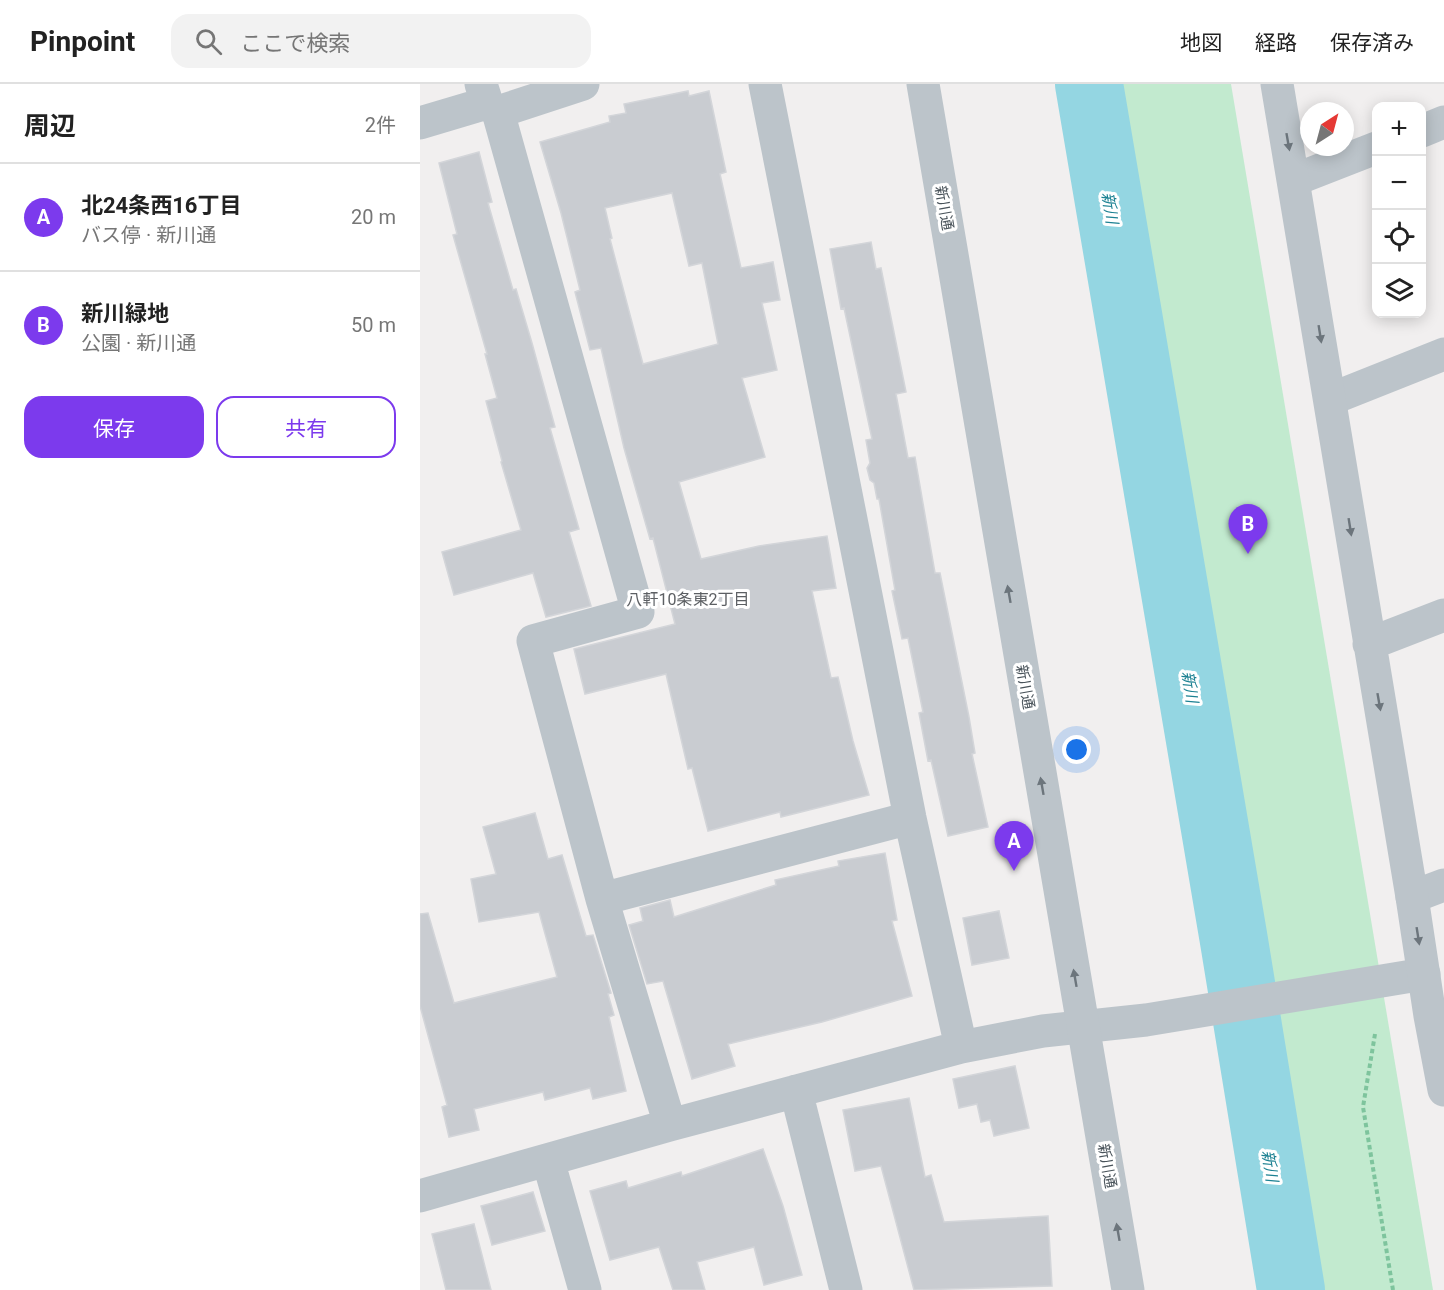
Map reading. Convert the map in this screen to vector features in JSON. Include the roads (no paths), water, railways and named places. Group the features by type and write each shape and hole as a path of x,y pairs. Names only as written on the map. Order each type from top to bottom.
{"street":[{"path":"420,123 488,100 583,84"},
{"path":"765,84 910,818 961,1047"},
{"name":"新川通","path":"923,84 1128,1290"},
{"path":"1277,84 1444,1090"},
{"path":"488,100 638,612 533,641 602,899 670,1125"},
{"path":"1426,129 1444,122"},
{"path":"1294,180 1372,150"},
{"path":"1331,399 1444,354"},
{"path":"1369,644 1444,615"},
{"path":"602,899 910,818"},
{"path":"1412,897 1444,885"},
{"path":"420,1196 670,1125 961,1047 1043,1031 1146,1020 1424,974"},
{"path":"796,1091 846,1290"},
{"path":"548,1160 585,1290"}],"waterway":[{"name":"新川","path":"1089,84 1291,1290"}],"place":[{"name":"新川緑地","path":"1248,554"},
{"name":"北24条西16丁目","path":"1014,871"}],"district":[{"name":"八軒10条東2丁目","path":"688,599"}]}
